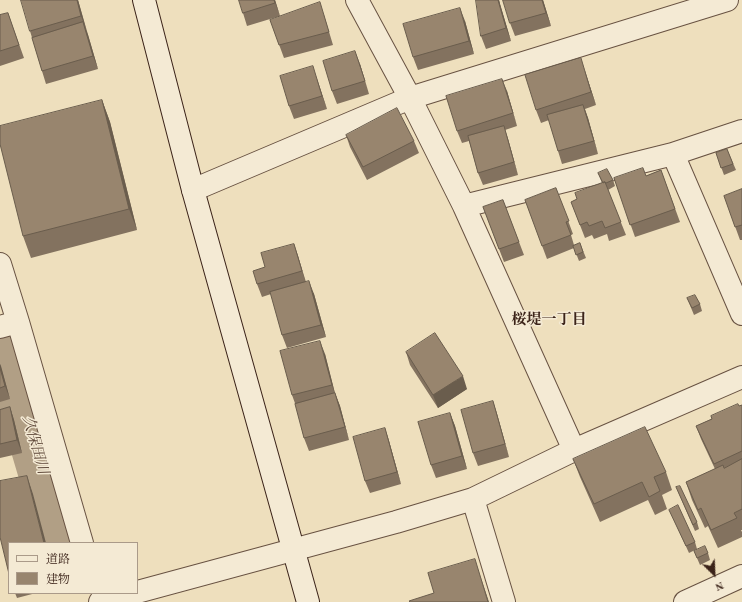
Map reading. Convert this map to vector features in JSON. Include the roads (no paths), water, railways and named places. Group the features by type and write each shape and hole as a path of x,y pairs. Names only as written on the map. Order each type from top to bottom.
{"street":[{"path":"144,0 193,190 308,602"},
{"path":"357,0 410,98 464,206 574,450"},
{"path":"193,190 410,98 727,0"},
{"path":"464,206 673,154 742,131"},
{"path":"673,154 742,314"},
{"path":"0,264 9,325 82,542"},
{"path":"138,592 473,500 574,450 742,377"},
{"path":"473,500 504,602"},
{"path":"685,602 742,576"},
{"path":"100,602 130,594"}],"waterway":[{"name":"久保田川","path":"6,347 64,542"}],"district":[{"name":"桜堤一丁目","path":"549,320"}]}
